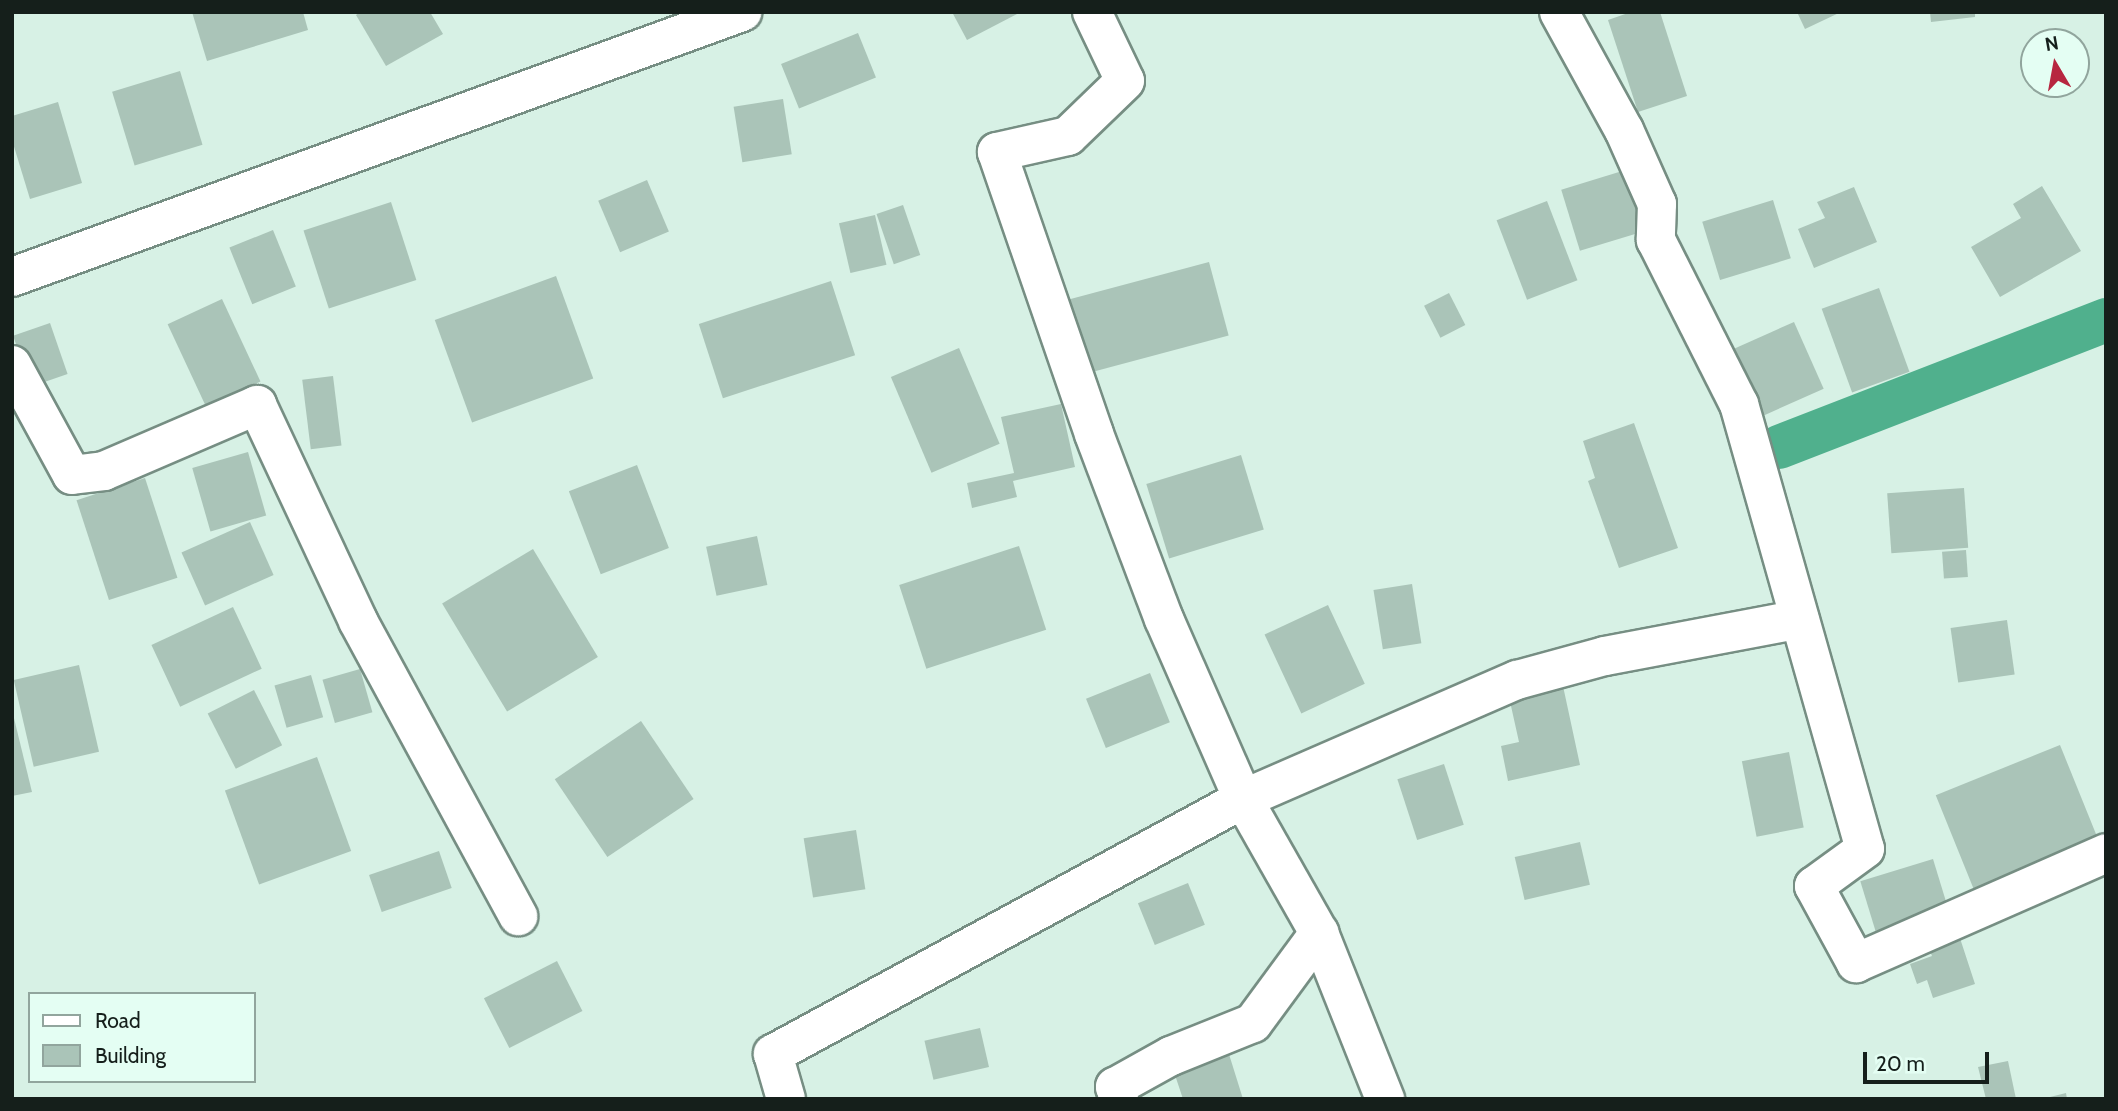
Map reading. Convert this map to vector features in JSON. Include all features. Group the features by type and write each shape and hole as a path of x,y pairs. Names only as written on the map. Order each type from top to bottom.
{"street":[{"path":"12,277 742,12"},
{"path":"1092,12 1125,81 1068,136 997,152 1094,435 1164,619 1243,799 1319,933 1385,1099"},
{"path":"1559,12 1624,130 1657,204 1656,240 1739,404 1865,849 1814,886 1856,962 2106,853"},
{"path":"12,365 72,475 104,471 257,405 358,621 518,916"},
{"path":"786,1099 772,1054 1243,799 1517,680 1605,656 1800,619"},
{"path":"1119,1099 1115,1087 1171,1056 1253,1023 1319,933"}],"building":[{"path":"192,12 303,12 308,30 207,61"},
{"path":"360,12 430,12 443,34 386,66 356,15"},
{"path":"952,12 1021,12 967,40"},
{"path":"1631,12 1660,12 1687,96 1638,112 1608,20"},
{"path":"1797,12 1841,12 1805,29"},
{"path":"1930,12 1975,12 1975,17 1931,22"},
{"path":"858,33 876,78 799,109 781,64"},
{"path":"180,71 203,145 135,165 112,92"},
{"path":"783,99 792,154 742,162 734,107"},
{"path":"58,102 82,183 30,199 12,140 12,116"},
{"path":"1632,168 1651,229 1580,251 1561,190"},
{"path":"647,180 669,232 620,252 598,201"},
{"path":"2042,186 2081,251 2000,297 1971,247 2021,218 2013,204"},
{"path":"1854,187 1877,242 1814,268 1798,229 1825,218 1817,202"},
{"path":"1773,200 1791,258 1720,280 1702,222"},
{"path":"1547,201 1577,280 1527,300 1497,220"},
{"path":"391,202 416,280 329,308 304,230"},
{"path":"903,205 920,255 894,264 877,214"},
{"path":"875,215 886,265 850,273 839,223"},
{"path":"273,230 296,287 252,304 229,248"},
{"path":"1209,262 1229,335 1082,375 1062,301"},
{"path":"556,276 593,378 472,423 435,320"},
{"path":"831,281 855,355 723,398 699,324"},
{"path":"1879,288 1909,372 1852,392 1822,309"},
{"path":"1449,293 1465,325 1440,338 1424,306"},
{"path":"222,299 260,381 206,407 168,324"},
{"path":"1794,322 1824,389 1764,415 1735,348"},
{"path":"50,323 68,374 31,387 13,336"},
{"path":"959,348 1000,444 932,473 891,377"},
{"path":"333,376 342,445 311,449 302,380"},
{"path":"1061,404 1075,467 1013,481 1017,497 972,508 967,483 1014,473 1001,417"},
{"path":"1634,423 1678,548 1619,568 1588,481 1595,478 1583,441"},
{"path":"248,452 266,515 210,531 192,468"},
{"path":"1241,455 1264,530 1169,559 1146,484"},
{"path":"637,465 669,548 601,574 569,491"},
{"path":"145,478 177,578 109,600 77,500"},
{"path":"1964,488 1968,548 1891,553 1887,493"},
{"path":"250,522 274,575 205,605 181,553"},
{"path":"757,536 767,585 717,596 706,547"},
{"path":"1019,546 1046,630 926,669 899,585"},
{"path":"533,549 598,657 507,712 442,604"},
{"path":"1966,550 1968,577 1944,579 1942,552"},
{"path":"1412,584 1421,643 1383,649 1373,590"},
{"path":"1328,605 1365,684 1301,713 1265,635"},
{"path":"233,607 262,669 180,707 151,645"},
{"path":"2007,620 2015,674 1958,682 1951,628"},
{"path":"79,665 99,752 34,767 14,680"},
{"path":"360,669 372,712 335,723 323,680"},
{"path":"1150,673 1170,722 1106,748 1086,699"},
{"path":"311,675 323,717 287,728 274,685"},
{"path":"1563,686 1580,765 1508,781 1501,746 1519,742 1509,697"},
{"path":"254,690 282,745 236,769 208,714"},
{"path":"12,710 32,792 12,796"},
{"path":"641,721 694,799 607,857 555,779"},
{"path":"2060,745 2102,849 1978,899 1936,795"},
{"path":"1789,752 1804,828 1757,837 1742,761"},
{"path":"317,757 351,851 259,884 225,791"},
{"path":"1444,764 1464,825 1417,840 1397,779"},
{"path":"856,830 865,889 813,898 804,838"},
{"path":"1580,842 1590,885 1525,900 1515,857"},
{"path":"439,851 452,888 382,912 369,875"},
{"path":"1933,859 1948,909 1876,931 1860,881"},
{"path":"1188,883 1205,925 1155,945 1138,903"},
{"path":"1956,926 1975,984 1933,998 1927,980 1917,984 1910,964 1932,956 1924,936"},
{"path":"557,961 582,1011 509,1048 484,998"},
{"path":"980,1028 989,1067 933,1080 924,1041"},
{"path":"1228,1051 1243,1099 1183,1099 1173,1069"},
{"path":"2008,1061 2016,1099 1986,1099 1978,1067"},
{"path":"2066,1093 2067,1099 2046,1099 2046,1098"}],"waterway":[{"path":"1779,447 2106,320"}]}
